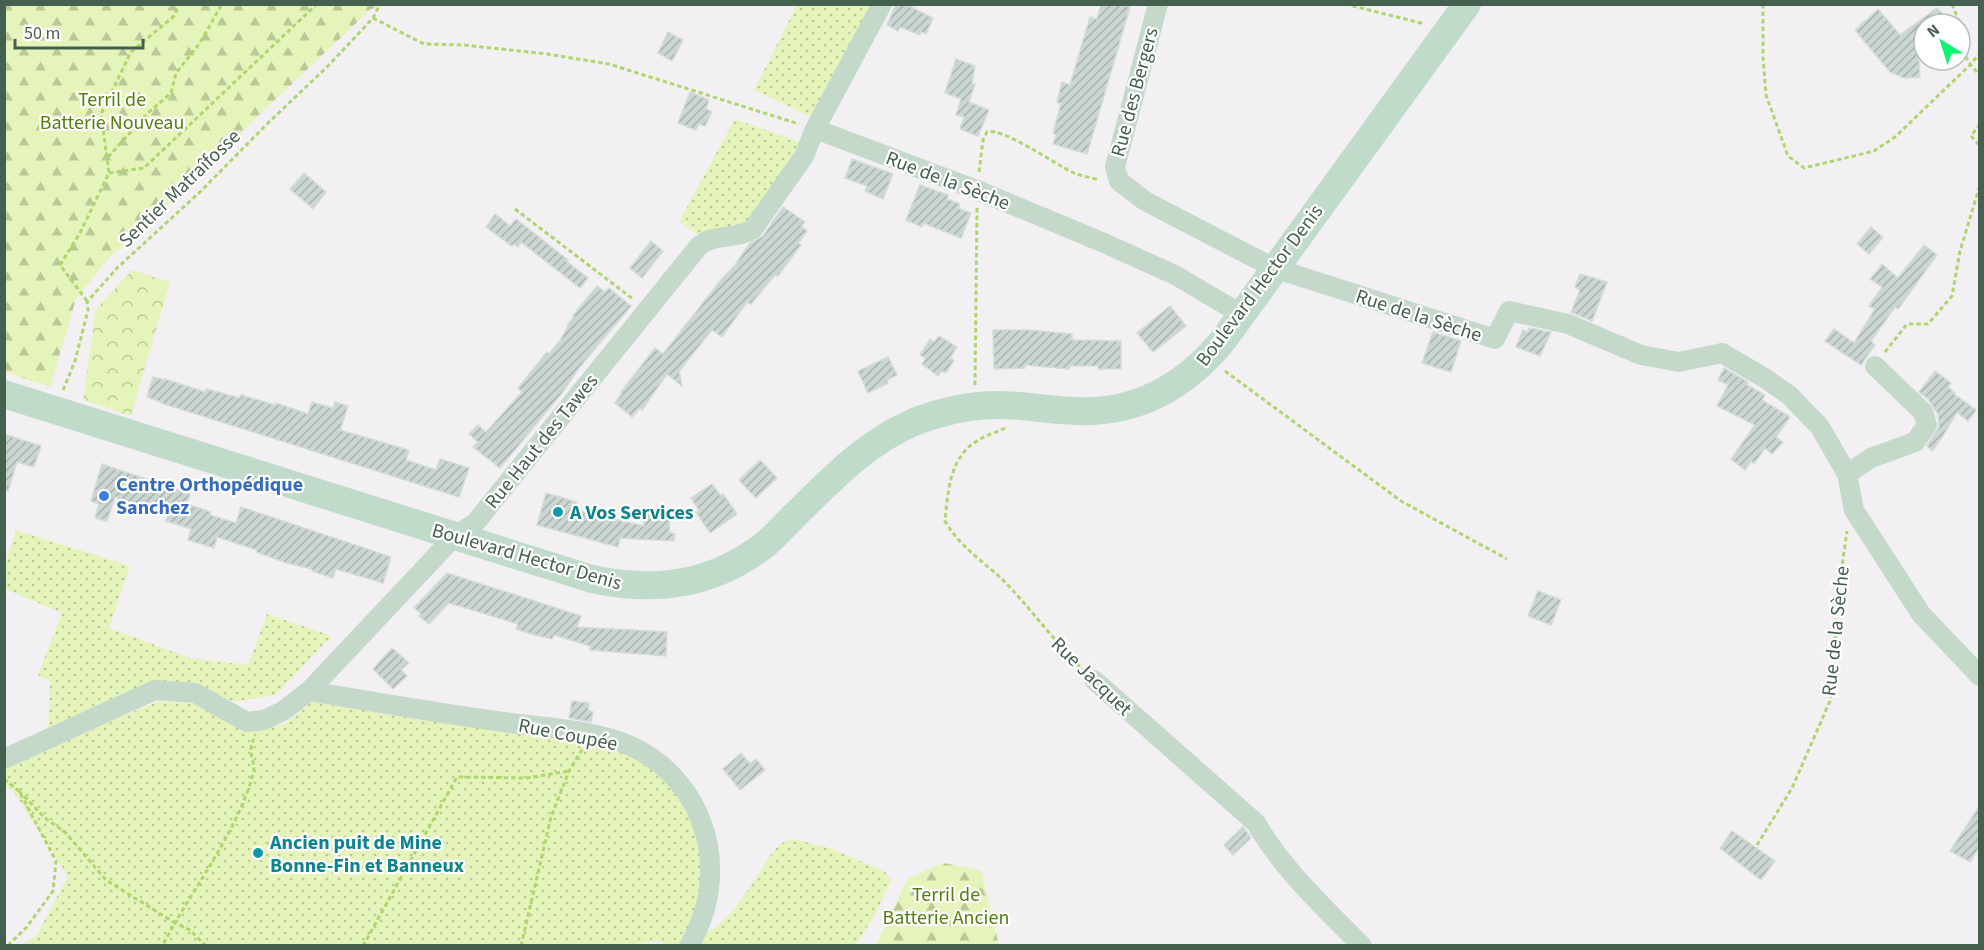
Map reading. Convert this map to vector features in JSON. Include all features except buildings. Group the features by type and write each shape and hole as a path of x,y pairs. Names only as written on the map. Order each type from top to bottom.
{"street":[{"name":"Rue Haut des Tawes","path":"264,720 283,711 309,691 455,536 476,522 699,246 707,240 745,234 753,229 804,156 815,129 882,4"},
{"name":"Rue des Bergers","path":"1158,4 1115,167 1119,181 1145,201 1274,268"},
{"name":"Boulevard Hector Denis","path":"4,394 608,582 641,587 696,579 729,568 768,541 844,467 878,442 922,420 975,406 999,405 1074,411 1115,408 1155,397 1178,384 1208,358 1467,4"},
{"name":"Rue de la Sèche","path":"815,129 977,190 1175,275 1241,314"},
{"name":"Rue de la Sèche","path":"1274,268 1495,339 1509,310 1568,324 1641,355 1679,362 1722,353 1789,395 1820,427 1847,474 1854,510 1921,614 1980,676"},
{"path":"1847,474 1871,458 1916,442 1927,425 1923,412 1875,366"},
{"name":"Rue Jacquet","path":"1094,680 1256,823 1287,868 1362,945"},
{"path":"4,759 155,690 195,693 247,722 264,720"},
{"name":"Rue Coupée","path":"309,691 587,734 624,743 648,756 674,776 695,806 706,835 710,873 705,910 689,945"}],"path":[{"path":"55,410 75,361 88,310 87,302 60,265 80,233 109,173 101,114 130,52 174,16 179,4"},
{"path":"107,158 149,112 171,93 176,72 200,43 222,4"},
{"path":"109,173 144,168 317,4"},
{"name":"Sentier Matraîfosse","path":"87,302 117,268 200,192 328,66 373,18 380,4"},
{"path":"1345,4 1449,30"},
{"path":"1763,4 1766,95 1788,156 1804,168 1874,151 1895,137 1963,72"},
{"path":"373,18 423,44 464,45 547,54 609,64 815,129"},
{"path":"1980,124 1971,136 1980,146"},
{"path":"975,406 977,190 983,140 987,132 993,130 1074,173 1103,181 1119,181"},
{"path":"1875,366 1906,324 1928,324 1952,296 1960,251 1980,185"},
{"path":"515,209 594,267 646,309"},
{"path":"1208,358 1401,501 1507,560"},
{"name":"Rue Jacquet","path":"1006,428 975,442 961,454 954,468 948,490 945,521 962,544 1004,582 1058,646 1094,680"},
{"name":"Rue de la Sèche","path":"1757,845 1792,788 1830,701 1835,678 1836,609 1844,544 1854,510"},
{"path":"162,945 234,822 254,772 250,747 264,720"},
{"path":"521,945 550,817 570,771 581,754 587,734"},
{"path":"363,945 457,777 527,778 570,771"},
{"path":"4,779 45,818 64,832 106,880 189,930 206,945"},
{"path":"7,945 26,928 53,891 56,861 19,791"}],"green space":[{"name":"Terril de Batterie Nouveau","path":"5,4 390,4 371,9 253,121 189,186 108,259 76,299 50,387 5,372"},
{"path":"797,5 872,5 811,117 754,90"},
{"path":"735,119 800,142 749,225 701,236 679,222"},
{"path":"132,270 170,282 131,416 83,400 96,309"},
{"path":"16,530 130,566 109,628 190,658 248,665 267,614 332,636 275,695 234,702 194,684 48,730 50,681 38,675 62,613 5,589 5,565"},
{"path":"318,696 610,744 658,768 698,823 704,896 682,945 666,945 660,941 616,946 21,945 37,935 68,876 13,791 5,785 4,765 159,701 198,704 247,732 287,723"},
{"path":"788,840 833,849 885,872 891,881 876,913 856,945 694,946 701,934 720,924 728,916 774,851"},
{"name":"Terril de Batterie Ancien","path":"943,863 981,870 999,945 876,945 907,879"}],"place":[{"name":"Centre Orthopédique Sanchez","path":"104,496"},
{"name":"A Vos Services","path":"558,512"},
{"name":"Ancien puit de Mine Bonne-Fin et Banneux","path":"258,853"}]}
